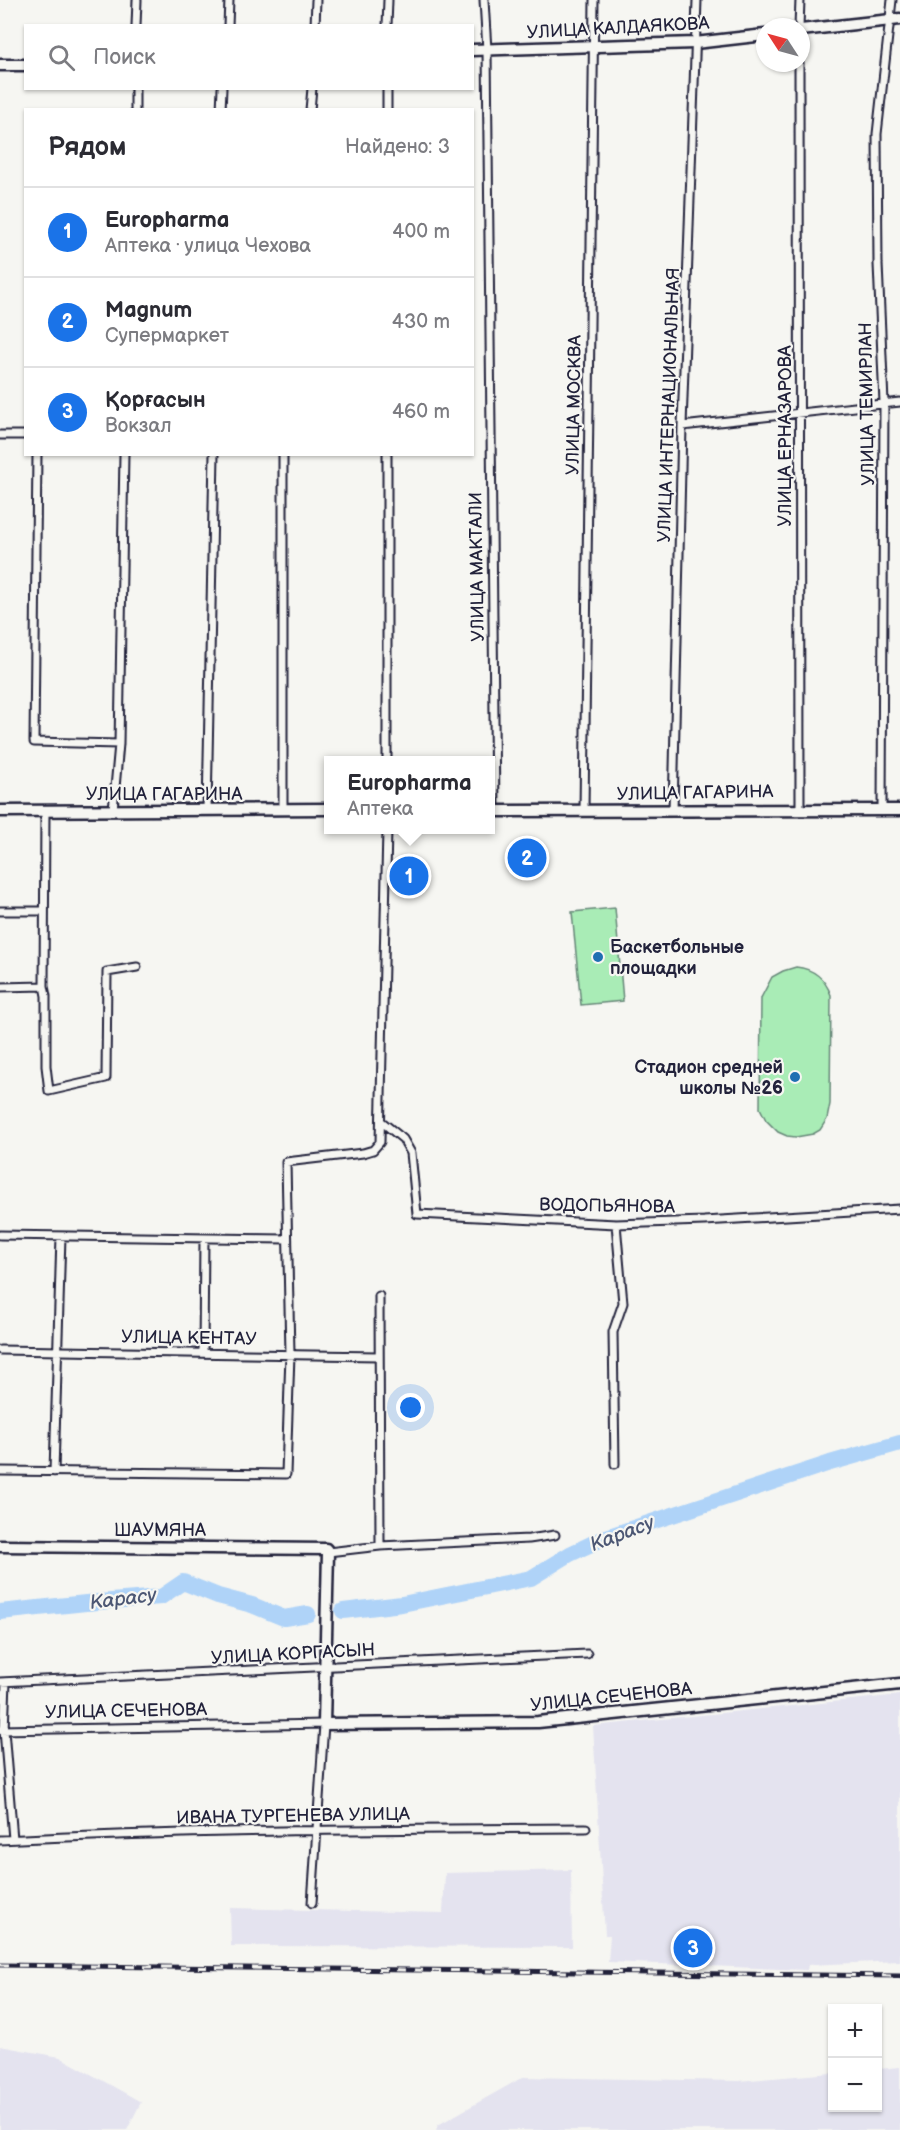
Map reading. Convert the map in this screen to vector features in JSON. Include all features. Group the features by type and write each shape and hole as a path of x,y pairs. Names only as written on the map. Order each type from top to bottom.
{"street":[{"path":"136,0 136,24"},
{"path":"228,24 229,0"},
{"path":"315,24 316,0"},
{"path":"387,24 388,0"},
{"name":"УЛИЦА МАКТАЛИ","path":"484,0 487,50 493,756"},
{"name":"УЛИЦА МОСКВА","path":"584,811 594,0"},
{"name":"УЛИЦА ИНТЕРНАЦИОНАЛЬНАЯ","path":"673,811 682,426 697,0"},
{"path":"800,0 800,18"},
{"name":"УЛИЦА ТЕМИРЛАН","path":"882,809 884,403 878,264 877,134 895,19 892,0"},
{"path":"810,28 895,19"},
{"name":"УЛИЦА КАЛДАЯКОВА","path":"474,50 695,43 756,36"},
{"path":"0,65 24,65"},
{"name":"УЛИЦА ЕРНАЗАРОВА","path":"799,72 800,809"},
{"path":"135,90 135,108"},
{"path":"222,90 222,108"},
{"path":"310,108 312,90"},
{"path":"387,90 387,108"},
{"path":"682,426 900,402"},
{"path":"0,435 24,435"},
{"path":"37,456 34,742 119,744"},
{"path":"113,810 119,744 124,456"},
{"path":"207,810 214,456"},
{"path":"283,456 283,810"},
{"path":"387,456 387,756"},
{"name":"УЛИЦА ГАГАРИНА","path":"0,811 324,809"},
{"name":"УЛИЦА ГАГАРИНА","path":"495,811 900,810"},
{"path":"45,811 44,986 46,1066 49,1091 106,1078 107,972 137,967"},
{"path":"0,1471 286,1473 290,1354 286,1162 363,1153 373,1150 380,1142 387,834"},
{"path":"0,911 44,911"},
{"path":"0,987 44,986"},
{"name":"ВОДОПЬЯНОВА","path":"382,1122 403,1139 411,1153 417,1214 616,1224 900,1209"},
{"path":"615,1464 613,1332 623,1303 616,1224"},
{"path":"0,1235 287,1239"},
{"path":"54,1472 61,1236"},
{"path":"203,1353 204,1238"},
{"path":"379,1296 380,1546"},
{"name":"УЛИЦА КЕНТАУ","path":"0,1350 378,1356"},
{"name":"ШАУМЯНА","path":"0,1546 324,1550 529,1539 555,1535"},
{"path":"312,1903 326,1667 324,1550"},
{"name":"УЛИЦА КОРГАСЫН","path":"3,1682 587,1654"},
{"path":"3,1682 2,1730 13,1839"},
{"name":"УЛИЦА СЕЧЕНОВА","path":"2,1730 538,1722 900,1683"},
{"name":"ИВАНА ТУРГЕНЕВА УЛИЦА","path":"0,1840 115,1834 586,1828"}],"shaded area":[{"path":"900,1695 900,1961 808,1965 807,1970 608,1962 610,1935 605,1935 593,1726"},
{"path":"571,1870 572,1947 231,1946 230,1908 443,1913 445,1873"},
{"path":"0,2046 60,2057 141,2102 127,2130 0,2130"},
{"path":"900,2067 900,2130 436,2130 438,2125 523,2077 738,2081 828,2073 828,2112 882,2112 882,2069"}],"green space":[{"name":"Баскетбольные площадки","path":"615,908 623,1001 581,1005 572,912"},
{"name":"Стадион средней школы №26","path":"796,967 809,970 818,976 826,984 831,995 830,1104 827,1119 820,1130 813,1134 796,1137 778,1132 766,1120 760,1108 761,998 772,977"}],"waterway":[{"name":"Карасу","path":"343,1611 402,1604 531,1578 570,1554 606,1537 830,1463 900,1443"},
{"name":"Карасу","path":"0,1612 161,1597 183,1582 284,1618 308,1614"}],"railway":[{"path":"0,1965 900,1976"}],"place":[{"name":"Magnum","path":"527,858"},
{"name":"Europharma","path":"409,876"},
{"name":"Баскетбольные площадки","path":"598,957"},
{"name":"Стадион средней школы №26","path":"795,1077"},
{"name":"Қорғасын","path":"693,1948"}]}
